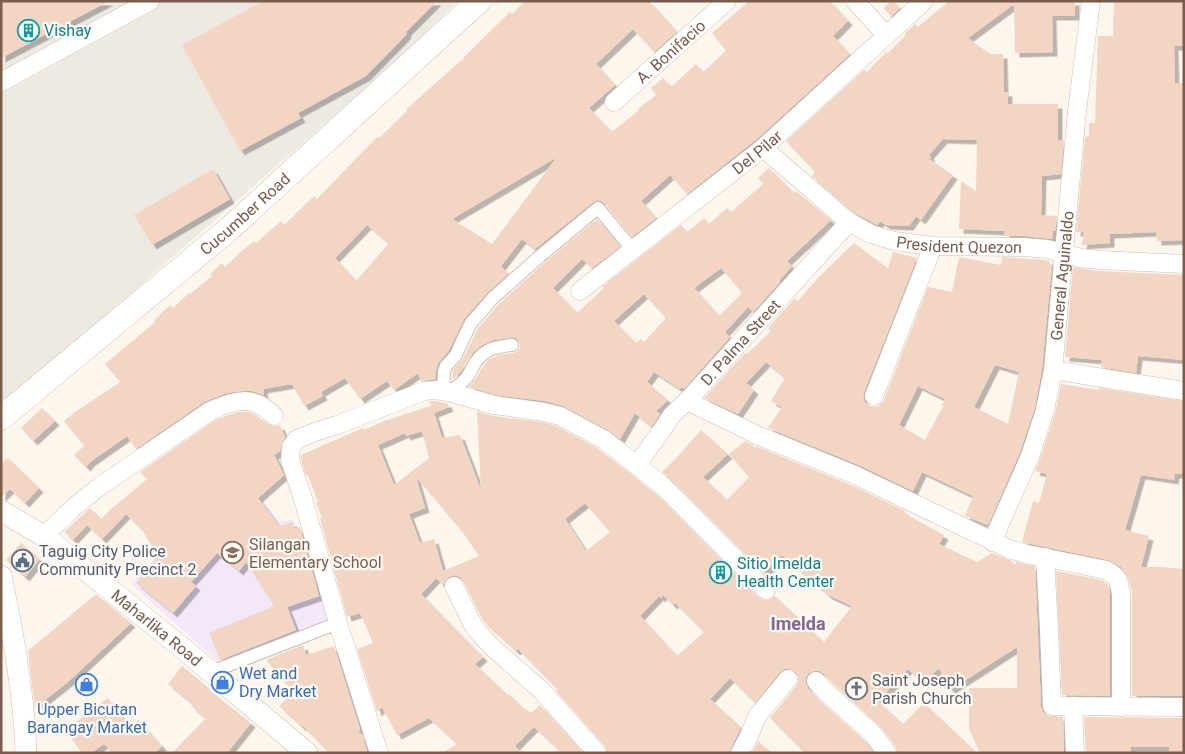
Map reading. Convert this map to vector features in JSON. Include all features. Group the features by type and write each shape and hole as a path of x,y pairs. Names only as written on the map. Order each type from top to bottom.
{"main road":[{"name":"Cucumber Road","path":"1,418 229,229 479,1"}],"street":[{"path":"1,82 150,1"},
{"name":"A. Bonifacio","path":"614,102 727,1"},
{"path":"855,1 886,35"},
{"name":"Del Pilar","path":"580,291 763,148 924,1"},
{"name":"General Aguinaldo","path":"992,542 1030,456 1045,410 1053,370 1077,111 1091,1"},
{"name":"President Quezon","path":"763,148 849,222 871,234 894,241 933,246 1024,247 1047,249 1081,258 1099,260 1184,264"},
{"path":"446,392 444,372 446,366 456,355 471,324 493,298 598,208 633,250"},
{"name":"D. Palma Street","path":"637,465 668,421 849,222"},
{"path":"874,396 933,246"},
{"path":"446,392 467,378 474,364 483,353 500,346 512,345"},
{"path":"1053,370 1184,391"},
{"path":"378,753 290,460 290,447 297,439 424,391 435,390 494,405 560,416 603,439 665,488 766,590"},
{"path":"44,536 74,507 99,487 210,411 239,401 253,402 269,410 274,416"},
{"path":"687,402 757,435 856,475 1009,549 1106,570 1115,574 1120,583 1121,594 1121,707"},
{"name":"Maharlika Road","path":"1,511 44,536 211,672 306,753"},
{"path":"1045,557 1052,706 1184,707"},
{"path":"1,576 18,668 26,753"},
{"path":"454,586 470,620 480,634 493,648 542,691 597,753"},
{"path":"211,672 338,623"},
{"path":"740,753 758,715 788,679"},
{"path":"816,681 872,733 887,753"},
{"path":"1073,706 1075,753"}],"shaded area":[{"path":"1,1 458,1 401,57 1,407"},
{"name":"Silangan Elementary School","path":"240,472 279,522 293,519 329,620 221,664 131,584"}],"building":[{"name":"Vishay","path":"1,1 109,1 1,58"},
{"path":"263,1 437,1 366,76 298,113 301,118 240,151 182,45"},
{"path":"525,1 649,1 677,32 654,52 633,29 596,64 615,85 589,108 612,132 656,95 651,88 663,78 671,87 696,64 703,72 726,51 712,33 749,1 830,1 848,21 833,36 850,54 758,138 687,194 670,175 641,201 656,218 632,237 604,203 597,200 535,249 522,239 501,266 508,274 487,293 464,319 449,350 438,363 435,379 421,381 418,373 394,390 387,381 360,399 345,378 321,392 323,396 304,406 292,384 263,389 264,395 252,391 224,394 204,402 136,449 127,436 90,462 86,467 74,455 84,446 64,421 120,382 105,364 155,322 154,320 170,305 173,308 212,276 210,274 222,263 225,267 243,250 254,241 256,243 281,221 284,225 314,196 317,199 377,137 379,138 510,12 512,14","holes":["557,157 492,244 452,219","367,225 389,243 356,281 335,258"]},
{"path":"891,1 900,8 891,17 884,8"},
{"path":"949,1 1075,1 1075,16 1052,16 1053,52 1015,53 1014,4 968,38 990,54 1003,54 1004,92 1008,92 1008,104 1058,104 1058,141 1064,140 1061,174 1042,176 1041,215 1057,216 1052,239 1004,236 1005,231 959,229 961,181 976,191 977,140 943,139 929,155 931,157 929,159 953,175 921,220 916,216 909,226 886,225 880,221 877,225 855,213 812,176 815,172 786,141 864,70 867,72 886,52 888,53 915,24 918,27"},
{"path":"1114,1 1184,1 1184,46 1174,46 1175,83 1184,83 1184,240 1157,241 1156,232 1110,234 1110,243 1082,245 1084,232 1076,232 1085,137 1089,136 1089,123 1095,123 1098,36 1113,36"},
{"path":"769,168 794,193 796,191 831,220 787,261 792,266 753,312 748,307 725,332 730,337 684,389 682,387 680,389 654,372 647,382 668,400 656,411 660,414 651,427 635,413 620,439 608,430 563,406 545,401 496,395 469,387 488,360 498,355 513,353 520,348 520,344 515,337 494,340 482,345 472,353 460,372 452,380 453,370 463,359 478,328 499,304 545,262 597,219 620,247 592,268 582,259 553,288 577,313 604,288 603,286 681,225 687,232 704,218 709,224 727,208 731,212 763,184 758,178","holes":["721,268 742,293 719,316 694,288","644,294 666,318 644,342 641,339 636,343 614,321"]},
{"path":"213,169 230,199 152,245 134,215"},
{"path":"854,243 888,268 893,252 917,258 864,392 865,402 875,407 884,400 928,287 952,292 959,257 1001,265 1002,257 1050,261 1050,264 1052,264 1042,368 1035,407 1020,452 988,525 965,516 973,496 922,472 913,491 859,465 768,428 782,407 771,401 785,378 766,362 746,383 754,390 738,414 704,398 745,353 747,354 771,331 768,328 795,298 798,301 816,280","holes":["995,365 1019,372 1008,424 974,407","918,386 945,399 925,440 899,425"]},
{"path":"1073,267 1098,271 1184,275 1184,360 1138,356 1136,373 1101,367 1101,360 1065,357"},
{"path":"1061,384 1184,401 1184,474 1175,474 1174,480 1141,475 1125,530 1149,536 1141,567 1184,569 1184,696 1132,696 1132,592 1128,578 1121,567 1108,560 1022,542 1033,501 1039,503 1047,474 1035,471 1055,413"},
{"path":"429,401 447,403 449,407 434,413 442,438 460,435 481,490 477,411 493,416 542,422 556,426 597,448 658,496 758,597 768,600 775,596 824,642 852,606 828,595 782,555 764,573 662,472 701,430 728,454 703,477 727,500 749,477 729,454 745,441 755,448 756,446 851,485 905,511 907,515 944,535 939,544 977,562 992,553 1012,561 1015,566 1016,562 1035,566 1041,707 1047,715 1063,717 1064,753 980,753 969,729 969,688 1017,688 1017,647 950,690 939,668 923,684 908,669 878,701 903,724 924,703 977,753 897,753 896,747 879,725 824,674 820,671 814,671 806,677 808,688 864,740 874,753 805,753 770,718 798,681 798,675 794,671 784,669 755,703 730,678 710,699 741,727 729,753 607,753 605,746 556,691 558,690 518,649 516,651 484,622 463,581 460,577 454,575 449,577 443,585 436,578 421,594 483,657 475,664 525,710 531,713 540,705 583,753 562,753 534,727 515,746 522,753 442,753 457,744 429,718 397,735 382,707 377,712 357,649 373,643 360,613 347,617 320,519 322,518 316,503 318,502 308,475 306,476 301,455 363,428 364,430 384,421 431,406","holes":["422,431 429,458 394,485 378,445 405,433 406,436","416,477 464,534 479,556 443,571 434,539 420,543 409,514 425,508","585,503 610,532 586,551 565,519","663,595 673,605 675,603 704,632 677,656 640,616 659,596 661,598"]},
{"path":"42,408 55,421 33,441 21,428"},
{"path":"237,412 254,414 271,426 280,425 285,437 280,451 274,455 284,475 258,498 279,526 292,522 295,529 300,527 319,596 287,607 296,630 220,660 209,633 274,606 246,562 239,571 217,553 191,582 196,586 173,613 136,583 158,557 143,531 126,514 102,539 87,525 73,540 64,532 90,508 101,519 147,479 140,472 215,420"},
{"path":"8,458 39,488 25,503 10,489 1,497 1,464"},
{"name":"Taguig City Police Community Precinct 2","path":"21,543 40,559 25,577 6,560"},
{"path":"1056,571 1102,580 1109,586 1110,696 1062,695"},
{"path":"96,594 131,623 69,681 35,708 28,651"},
{"path":"303,645 306,655 334,646 360,729 358,732 363,736 367,751 365,753 329,753 303,726 279,706 293,692 266,660"},
{"path":"182,666 251,723 227,753 172,753 206,718 191,706 193,704 168,684"},
{"path":"108,698 130,728 138,720 162,746 155,753 113,753 104,744 91,753 82,753 65,730"},
{"path":"1084,717 1184,718 1184,753 1170,753 1169,747 1131,747 1131,753 1086,753"},
{"path":"758,741 772,753 752,753"}],"place":[{"name":"Vishay","path":"28,30"},
{"name":"Silangan Elementary School","path":"233,553"},
{"name":"Taguig City Police Community Precinct 2","path":"23,560"},
{"name":"Sitio Imelda Health Center","path":"721,572"},
{"name":"Wet and Dry Market","path":"223,682"},
{"name":"Upper Bicutan Barangay Market","path":"87,685"},
{"name":"Saint Joseph Parish Church","path":"856,689"}],"district":[{"name":"Imelda","path":"798,624"}]}
